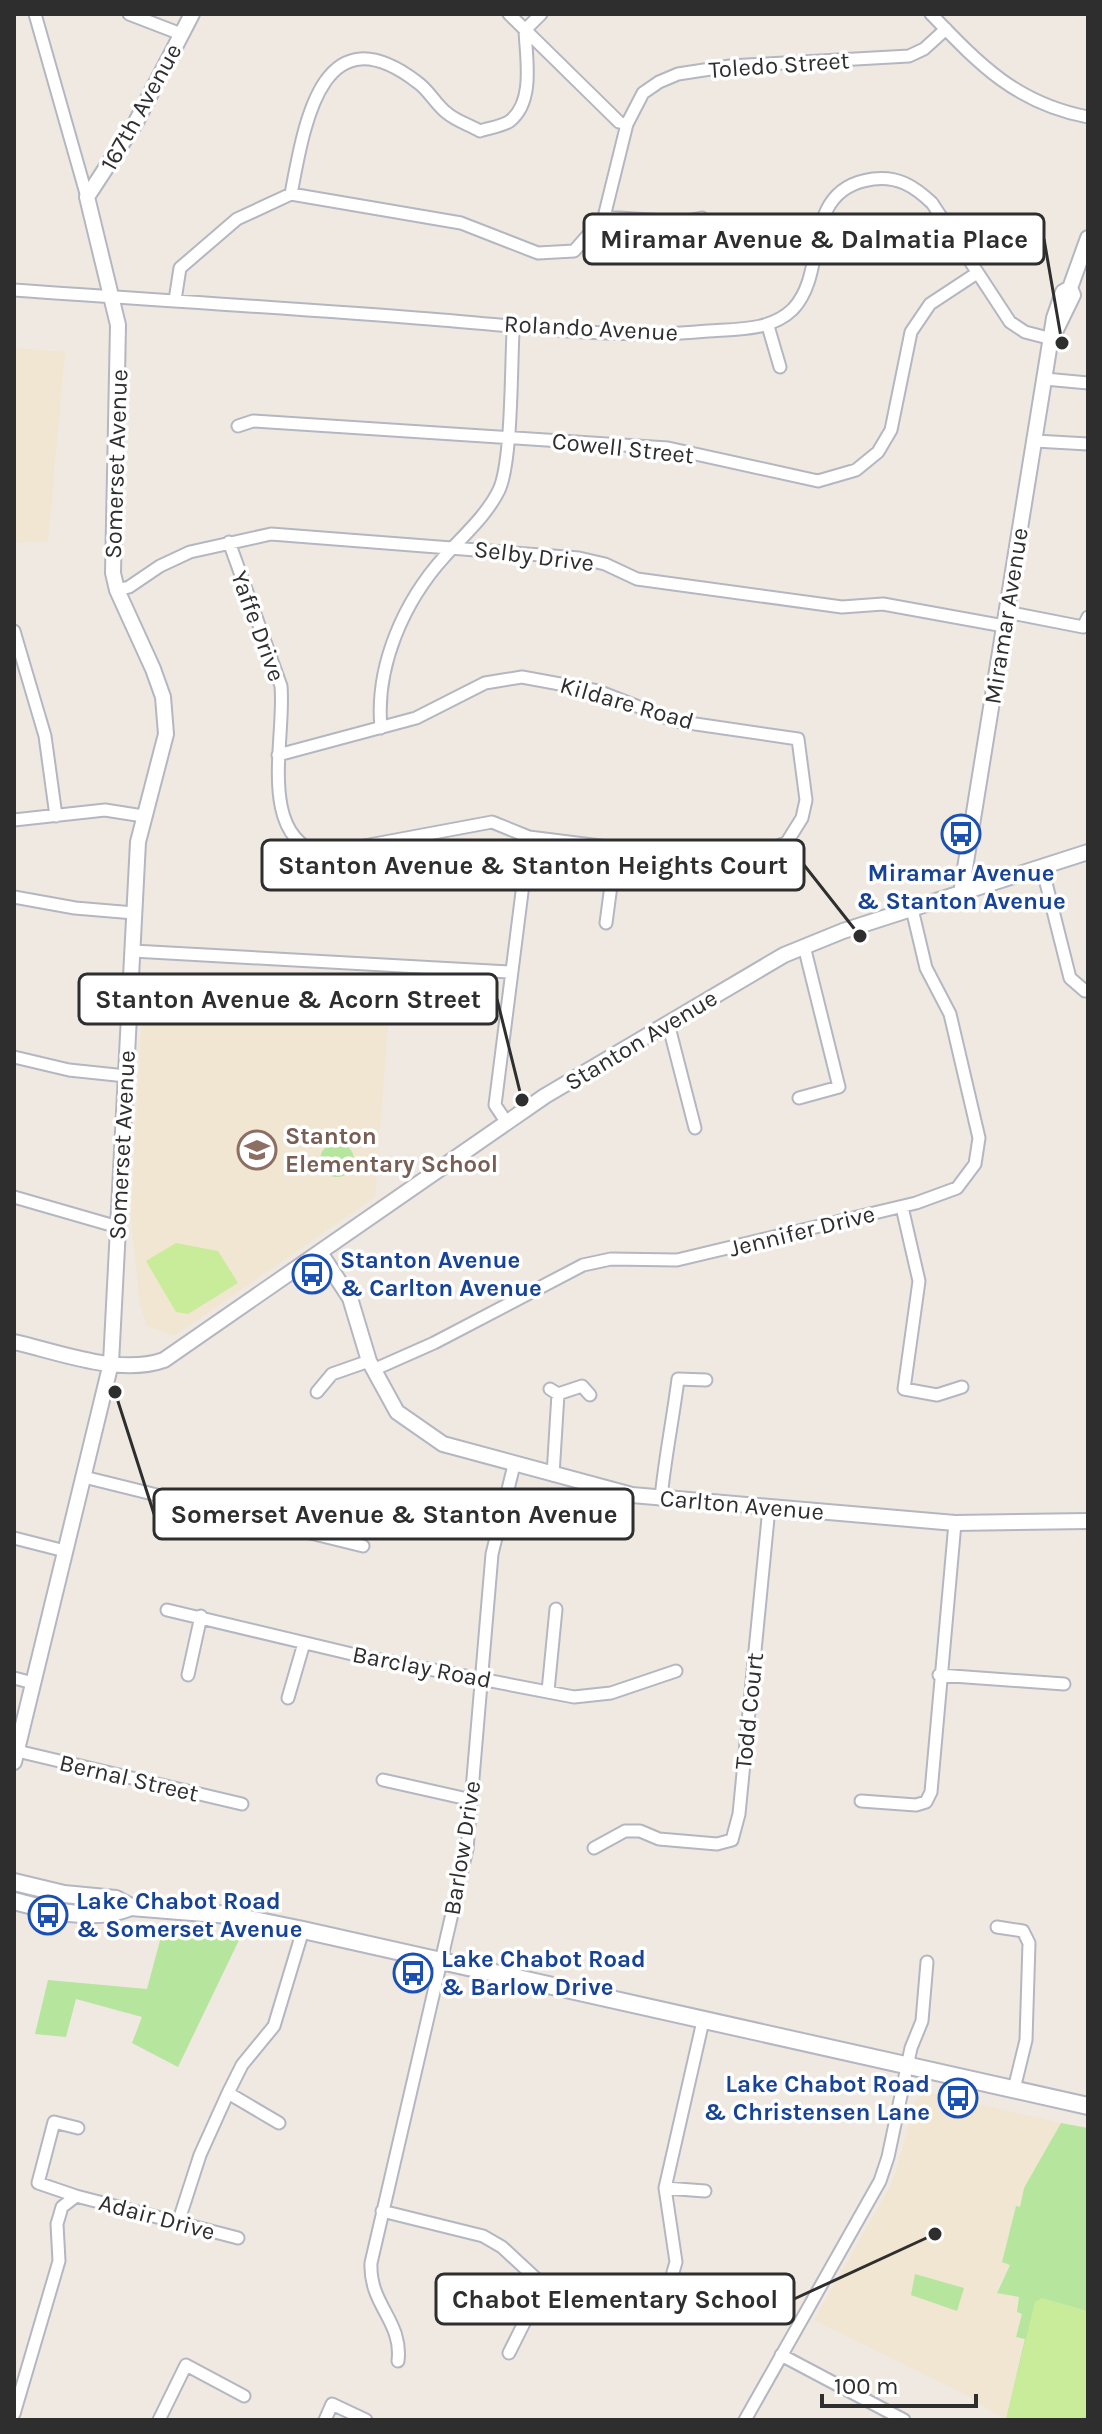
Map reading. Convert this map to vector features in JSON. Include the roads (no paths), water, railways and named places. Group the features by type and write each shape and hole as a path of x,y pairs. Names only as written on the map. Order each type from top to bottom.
{"main road":[{"path":"14,1882 64,1894 116,1899 131,1907 229,1915 303,1930 1088,2106"},
{"path":"14,1901 84,1914 115,1913 131,1907"}],"street":[{"name":"Somerset Avenue","path":"15,1756 111,1363 134,913 143,816 165,745 166,713 153,669 117,590 111,543 120,369 114,297 35,14"},
{"path":"129,14 181,34"},
{"name":"167th Avenue","path":"87,197 136,122 192,14"},
{"path":"509,14 619,122 627,124"},
{"path":"291,194 307,113 323,81 347,62 370,59 399,70 419,83 447,114 480,131 509,122 524,102 527,69 525,30 541,14"},
{"path":"931,14 1016,92 1044,106 1088,117"},
{"name":"Toledo Street","path":"604,217 627,124 643,93 678,74 730,66 909,56 924,49 946,29"},
{"path":"780,367 768,326 793,309 804,291 819,228 829,206 843,190 861,181 887,177 918,189 932,203 1010,322 1025,332 1052,339"},
{"path":"175,300 180,268 237,219 291,194 461,223 548,255 574,251 604,217 681,222 702,218"},
{"name":"Miramar Avenue","path":"961,893 1052,339 1063,292 1070,288 1088,238"},
{"name":"Cowell Street","path":"238,426 253,421 668,448 818,481 856,470 878,452 891,430 911,332 930,304 977,273"},
{"name":"Rolando Avenue","path":"14,290 660,336 768,326"},
{"path":"381,728 385,673 400,624 431,573 499,491 507,438 513,333 517,326"},
{"path":"1045,379 1088,383"},
{"path":"1035,441 1088,444"},
{"name":"Selby Drive","path":"117,590 129,587 174,558 271,534 454,546 592,560 637,579 842,607 883,604 1083,627 1088,617"},
{"name":"Yaffe Drive","path":"229,542 281,686 283,712 278,755 282,808 296,843 321,854 492,822 529,837 616,848 744,855 787,842 802,818 806,800 798,739"},
{"path":"14,631 47,746 56,816"},
{"name":"Kildare Road","path":"278,755 416,718 485,683 522,677 598,691 675,721 798,739"},
{"path":"14,820 112,809 143,816"},
{"path":"507,1123 495,1105 509,972 529,837"},
{"path":"606,923 616,848"},
{"name":"Stanton Avenue","path":"14,1342 111,1363 150,1364 164,1360 507,1123 668,1023 804,946 1088,852"},
{"path":"1042,867 1070,978 1085,991"},
{"path":"14,897 75,908 134,913"},
{"name":"Jennifer Drive","path":"317,1392 332,1374 371,1365 434,1343 583,1265 611,1259 677,1260 902,1207 943,1196 957,1188 971,1171 979,1148 950,1014 926,968 912,909"},
{"path":"799,1098 839,1087 804,946"},
{"path":"133,951 509,972"},
{"path":"668,1023 695,1128"},
{"path":"14,1057 69,1070 126,1076"},
{"path":"14,1197 118,1227"},
{"path":"902,1207 919,1281 904,1389 937,1395 962,1387"},
{"name":"Carlton Avenue","path":"321,1254 350,1298 371,1365 397,1412 443,1444 553,1475 661,1498 955,1523 1088,1521"},
{"path":"661,1498 667,1435 673,1422 678,1379 706,1380"},
{"path":"553,1475 554,1392 582,1386 590,1395"},
{"name":"Barlow Drive","path":"398,2361 400,2344 370,2283 382,2211 467,1849 492,1554 514,1465"},
{"path":"84,1477 363,1546"},
{"name":"Todd Court","path":"594,1848 625,1831 640,1831 659,1839 717,1844 732,1840 739,1814 769,1508"},
{"path":"861,1801 916,1805 926,1802 931,1792 939,1675 955,1523"},
{"path":"14,1538 65,1551"},
{"path":"548,1691 556,1609"},
{"name":"Barclay Road","path":"167,1610 304,1643 574,1697 611,1693 676,1671"},
{"path":"188,1675 201,1616"},
{"path":"288,1698 304,1643"},
{"path":"939,1675 1064,1684"},
{"path":"14,1678 33,1683"},
{"name":"Bernal Street","path":"15,1756 242,1804"},
{"path":"383,1780 472,1800"},
{"path":"997,1927 1023,1931 1029,1943 1026,2040 1014,2089"},
{"path":"178,2223 200,2155 228,2093 242,2065 274,2026 303,1930"},
{"path":"745,2420 880,2181 922,2021 927,1962"},
{"path":"662,2311 673,2276 676,2246 665,2188 703,2021"},
{"path":"228,2093 279,2123"},
{"name":"Adair Drive","path":"78,2128 54,2122 38,2183 76,2196 238,2238"},
{"path":"665,2188 705,2191"},
{"path":"14,2414 59,2261 57,2224 62,2207 76,2196"},
{"path":"382,2211 483,2236 502,2247 543,2285 509,2353"},
{"path":"781,2355 904,2420"},
{"path":"159,2420 186,2365 244,2396"},
{"path":"325,2420 332,2404 366,2420"}],"place":[{"name":"Miramar Avenue & Dalmatia Place","path":"1062,343"},
{"name":"Miramar Avenue & Stanton Avenue","path":"961,834"},
{"name":"Stanton Avenue & Stanton Heights Court","path":"860,936"},
{"name":"Stanton Avenue & Acorn Street","path":"522,1100"},
{"name":"Stanton Elementary School","path":"257,1150"},
{"name":"Stanton Avenue & Carlton Avenue","path":"312,1274"},
{"name":"Somerset Avenue & Stanton Avenue","path":"115,1392"},
{"name":"Lake Chabot Road & Somerset Avenue","path":"48,1915"},
{"name":"Lake Chabot Road & Barlow Drive","path":"413,1973"},
{"name":"Lake Chabot Road & Christensen Lane","path":"958,2098"},
{"name":"Chabot Elementary School","path":"935,2234"}]}
